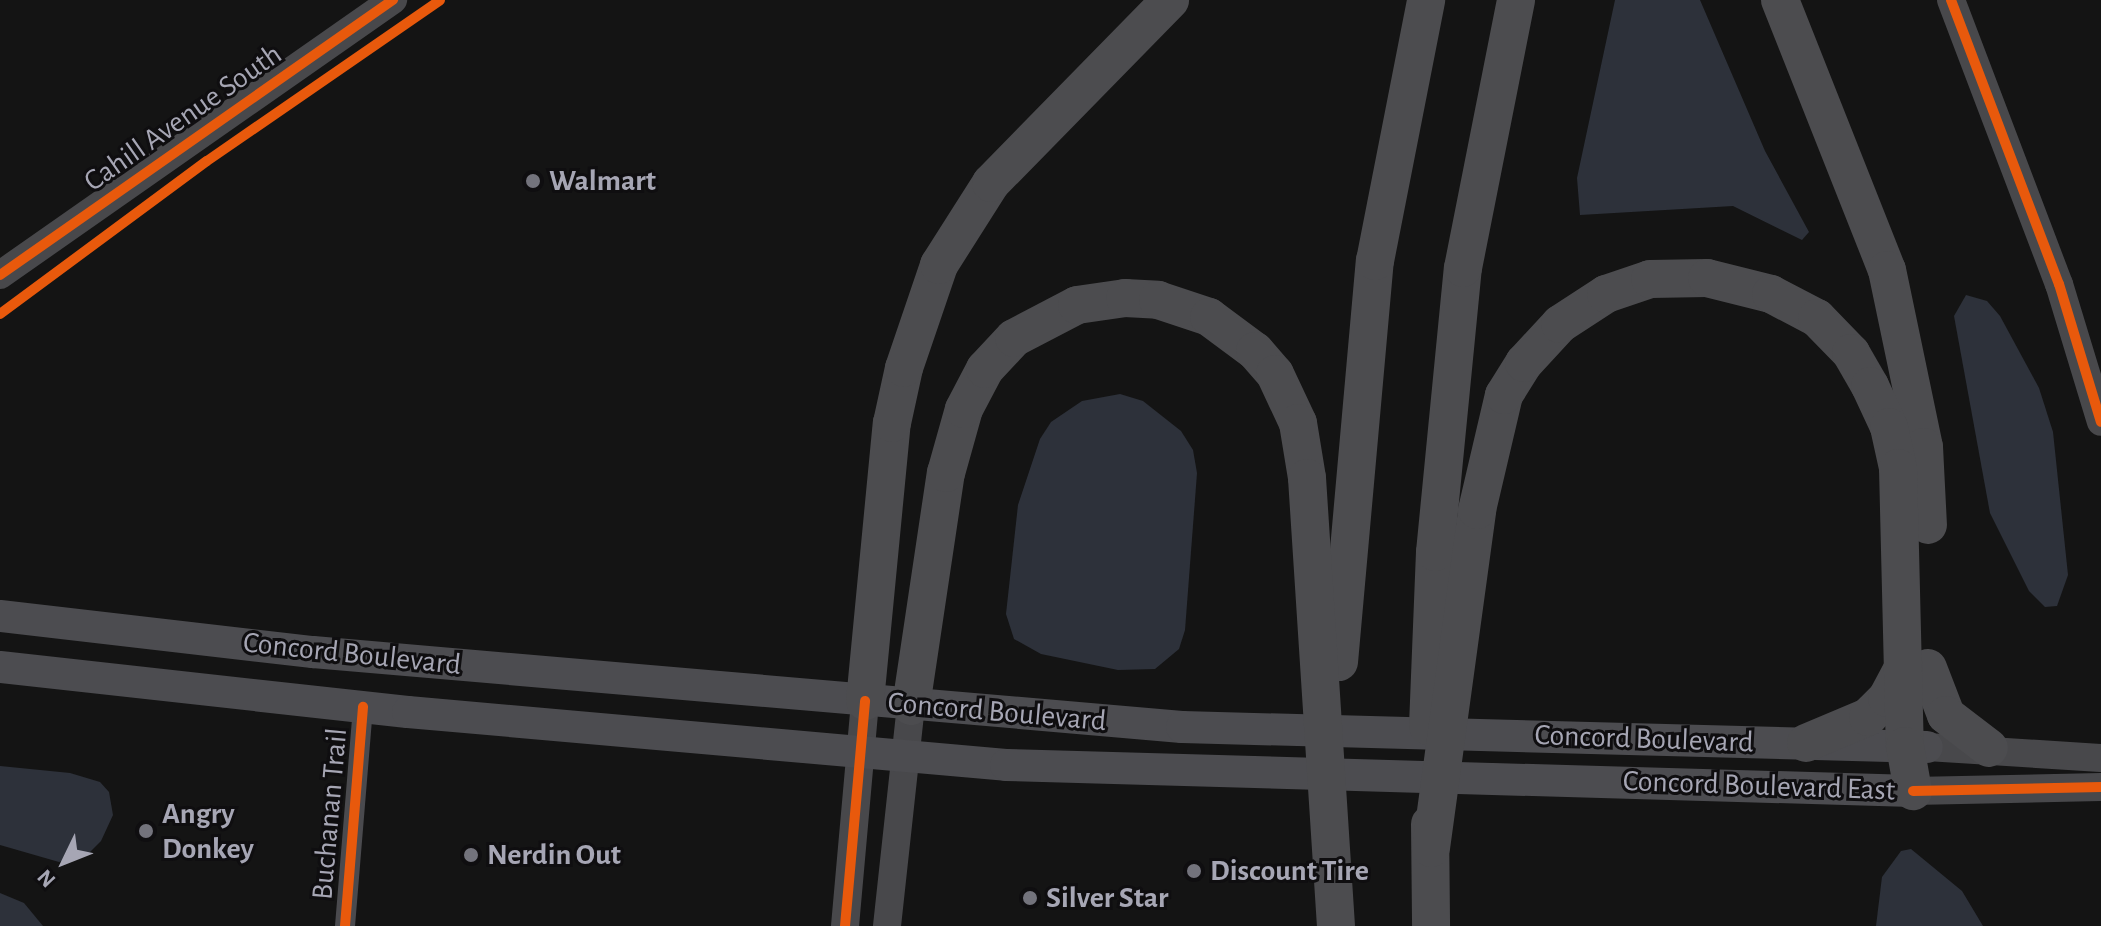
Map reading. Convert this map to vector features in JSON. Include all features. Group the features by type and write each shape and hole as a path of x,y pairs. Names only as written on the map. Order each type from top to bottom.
{"highway":[{"path":"865,701 892,423 904,368 939,265 991,183 1170,0"},
{"path":"1328,657 1375,261 1426,0"},
{"path":"1431,926 1431,848 1463,268 1516,0"},
{"path":"1780,0 1887,270 1910,361 1924,447 1913,791"},
{"path":"1443,664 1504,395 1524,363 1560,324 1606,294 1664,279 1707,278 1771,294 1817,318 1851,353 1889,427 1898,468 1918,664 1946,715 1989,748"},
{"path":"911,706 946,473 972,390 1014,338 1056,312 1099,300 1158,300 1209,317 1245,341 1275,374 1294,410 1304,451 1328,657 1336,926"},
{"path":"1806,743 1854,725 1879,708 1918,664"}],"main road":[{"name":"Concord Boulevard","path":"0,616 313,652 1182,727 1806,743"},
{"name":"Concord Boulevard","path":"0,667 363,707 906,758 1512,778"},
{"name":"Concord Boulevard East","path":"1806,743 1916,747"},
{"name":"Concord Boulevard East","path":"1512,778 1913,791"}],"street":[{"name":"Cahill Avenue South","path":"2,269 393,0"},
{"path":"1951,0 2059,284 2101,422"},
{"path":"845,926 865,701"},
{"path":"887,926 911,706"},
{"name":"Buchanan Trail","path":"345,926 363,707"},
{"name":"Concord Boulevard East","path":"1916,747 1989,748 2101,758"},
{"name":"Concord Boulevard East","path":"1913,791 2101,787"}],"shaded area":[{"path":"1615,0 1700,0 1765,151 1809,232 1802,240 1733,206 1580,215 1577,178"},
{"path":"1966,295 1987,301 2000,316 2039,388 2053,432 2068,575 2057,606 2045,607 2029,591 1990,513 1954,316"},
{"path":"1120,394 1143,401 1181,431 1193,450 1197,473 1185,630 1179,649 1155,669 1118,670 1041,654 1014,639 1006,614 1018,505 1040,439 1051,422 1082,401"},
{"path":"0,766 70,773 100,782 109,792 113,815 101,841 90,852 59,862 0,845"},
{"path":"1911,849 1962,891 1983,926 1876,926 1882,877 1901,851"},
{"path":"0,893 24,903 43,926 0,926"}],"cycle path":[{"path":"0,275 393,0"},
{"path":"0,314 207,161 440,0"},
{"path":"1951,0 2059,284 2101,422"},
{"path":"845,926 865,701"},
{"path":"345,926 363,707"},
{"path":"1913,791 2101,787"}],"place":[{"name":"Walmart","path":"533,181"},
{"name":"Angry Donkey","path":"146,831"},
{"name":"Nerdin Out","path":"471,855"},
{"name":"Discount Tire","path":"1194,871"},
{"name":"Silver Star","path":"1030,898"}]}
